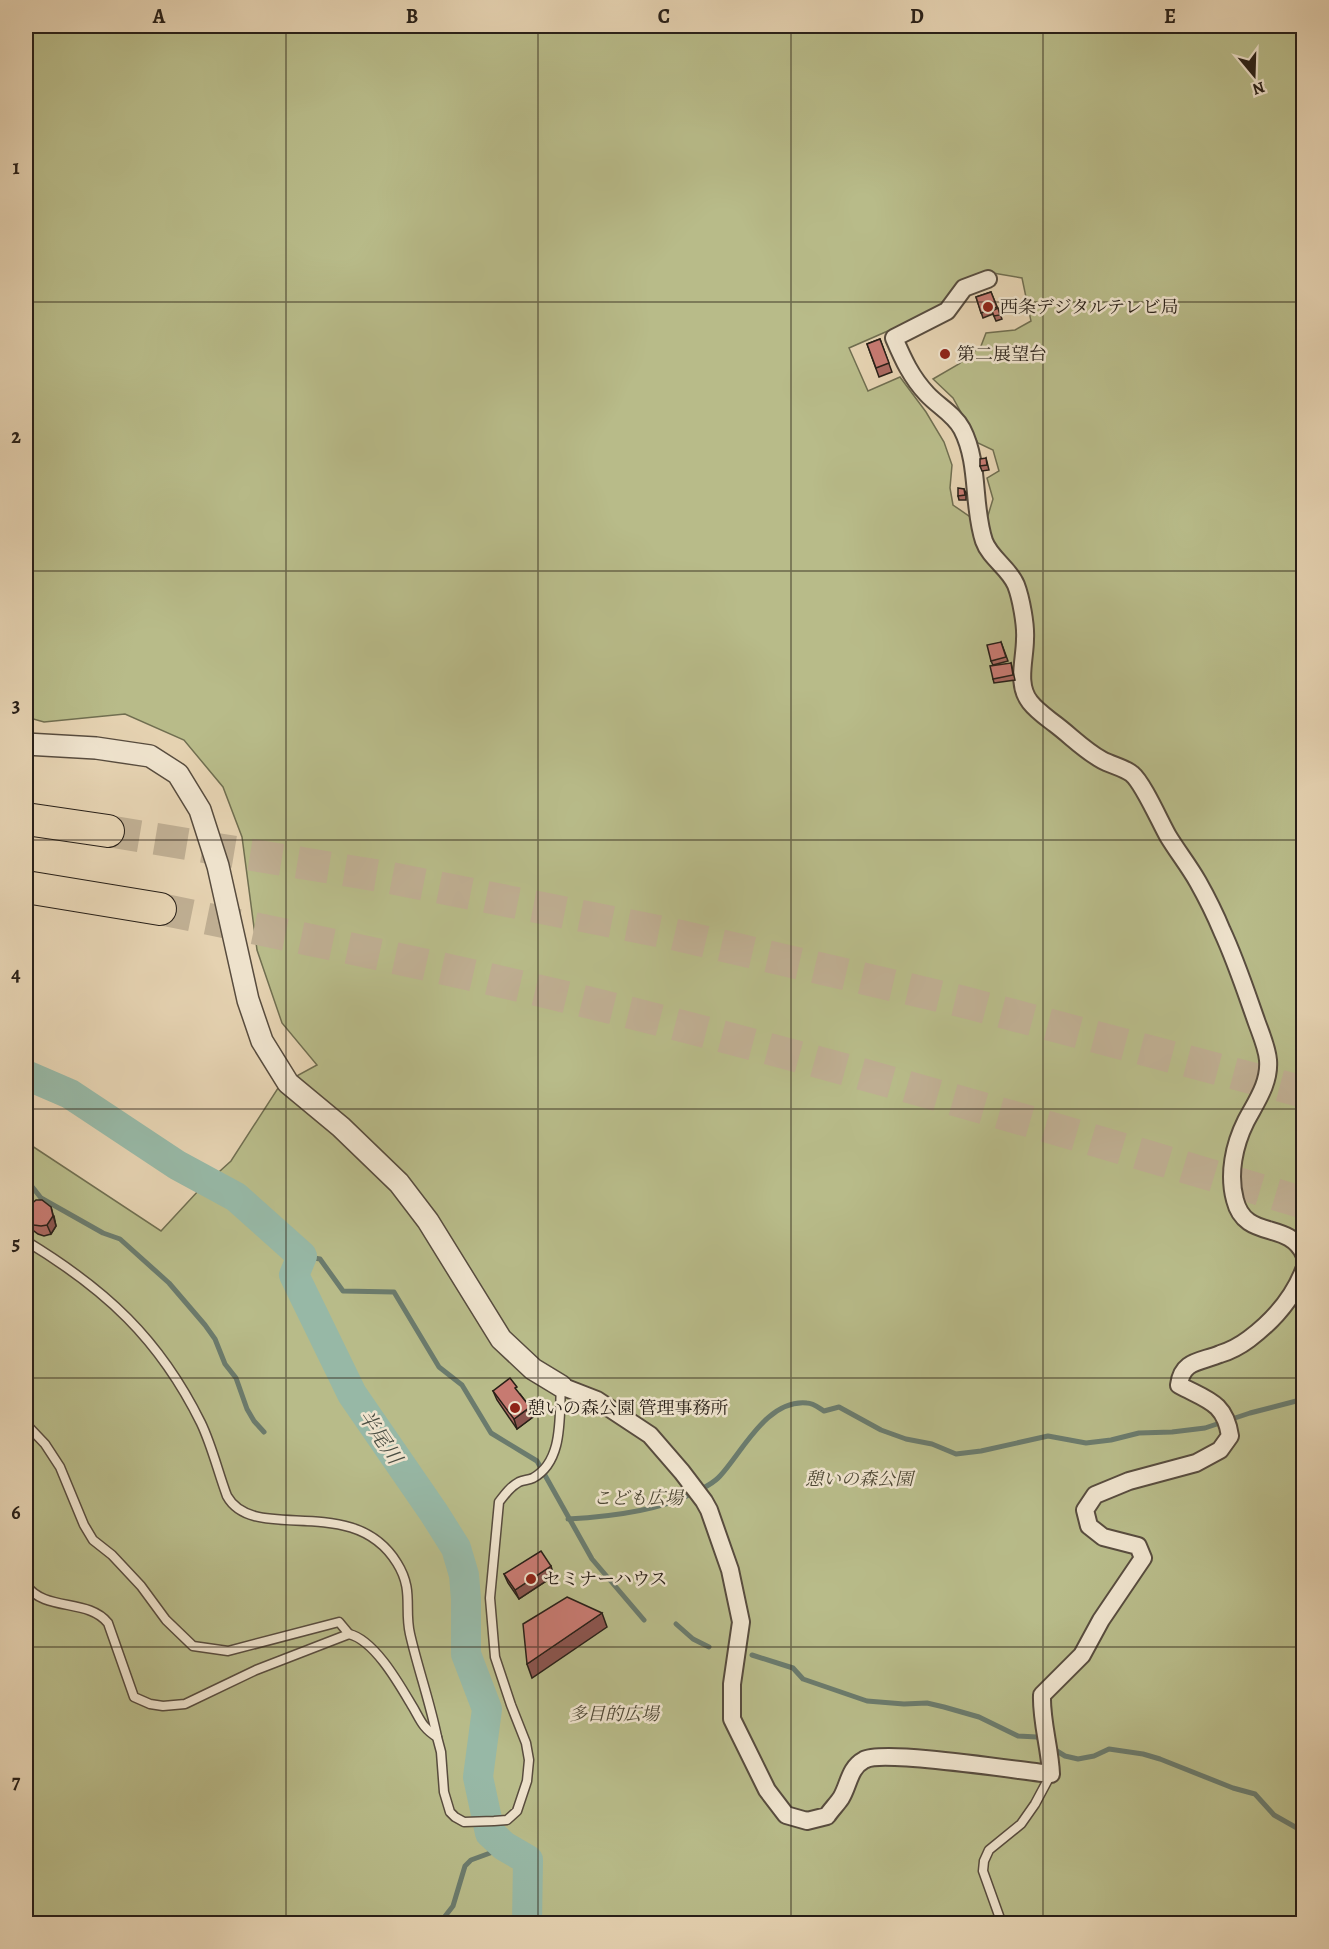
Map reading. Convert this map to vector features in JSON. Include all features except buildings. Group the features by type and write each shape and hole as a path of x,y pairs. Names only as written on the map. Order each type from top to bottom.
{"highway":[{"path":"26,819 108,831"},
{"path":"26,886 160,909"}],"street":[{"path":"988,279 964,288 947,311 894,338 908,372 928,395 950,413 962,429 972,461 977,490 977,515 986,545 1010,574 1017,587 1024,616 1025,638 1021,669 1023,687 1028,701 1081,747 1103,761 1132,774 1197,881 1222,931 1245,990 1268,1060 1266,1080 1238,1140 1231,1171 1235,1201 1242,1217 1261,1229 1290,1236 1304,1254"},
{"path":"26,744 96,748 150,756 178,774 200,810 218,866 248,1000 262,1041 288,1083 341,1127 399,1183 428,1221 501,1339 533,1370 561,1386 597,1400 650,1436 689,1480 704,1501 730,1570 741,1622 732,1684 732,1719 767,1790 786,1815 807,1821 827,1816 841,1797 850,1773 865,1759 883,1756 1052,1774 1042,1695 1082,1655 1101,1620 1143,1558 1137,1546 1103,1537 1089,1526 1085,1510 1095,1495 1129,1481 1196,1463 1220,1450 1230,1436 1227,1420 1219,1407 1179,1385 1181,1374 1191,1364 1221,1354 1248,1340 1279,1312 1299,1282 1304,1270"}],"lane":[{"path":"26,1241 63,1263 98,1290 125,1314 153,1345 180,1383 201,1424 233,1507 259,1518 319,1521 362,1530 397,1562 409,1596 410,1632 441,1752 444,1792 450,1812 464,1821 507,1820 517,1811 526,1781 529,1760 526,1743 495,1657 490,1598 500,1502 508,1489 519,1482 534,1478 548,1464 557,1446 561,1386"},
{"path":"26,1424 45,1444 60,1467 84,1525 93,1540 112,1555 141,1586 166,1620 193,1646 228,1651 339,1622 349,1634"},
{"path":"26,1584 35,1594 44,1599 93,1611 102,1616 108,1623 134,1697 150,1704 163,1706 185,1704 256,1670 349,1634 367,1643 402,1689 426,1730 437,1737"},
{"path":"1002,1923 983,1871 984,1861 989,1850 1021,1824 1052,1774"}],"green space":[{"path":"26,26 1303,26 1303,1923 26,1923 26,1142 161,1231 199,1190 231,1161 280,1085 317,1065 282,1023 257,950 242,837 223,787 184,740 125,714 44,722 26,717","holes":["987,272 1022,278 1031,321 1015,330 986,333 981,346 959,364 933,379 953,398 978,443 993,450 999,471 987,478 993,499 986,522 969,516 953,505 950,488 952,465 944,442 926,412 900,377 868,391 849,348 945,306"]}],"waterway":[{"name":"半尾川","path":"26,1075 70,1094 177,1165 236,1197 302,1256 294,1275 352,1394 456,1548 464,1575 466,1654 487,1709 478,1777 490,1833 504,1846 528,1860 527,1924"},
{"path":"26,1179 41,1198 103,1233 120,1239 169,1283 215,1339 225,1364 236,1378 247,1409 264,1432"},
{"path":"302,1256 320,1259 343,1291 394,1292 439,1367 462,1385 491,1433 537,1461 592,1559 644,1620"},
{"path":"568,1519 645,1510 675,1501 701,1489 720,1476 768,1418 780,1409 793,1404 809,1403 824,1411 839,1407 881,1430 906,1439 932,1444 956,1454 981,1451 1048,1436 1086,1443 1139,1433 1205,1428 1304,1399"},
{"path":"676,1624 693,1639 709,1647"},
{"path":"752,1655 793,1668 803,1679 867,1701 927,1703 979,1717 1018,1736 1037,1737 1042,1741"},
{"path":"1052,1748 1065,1756 1078,1759 1094,1756 1109,1749 1160,1759 1233,1788 1255,1794 1274,1815 1304,1832"},
{"path":"439,1924 453,1906 465,1866 471,1860 501,1849 499,1842"}],"tunnel":[{"path":"108,831 386,877 668,933 960,1001 1304,1092"},
{"path":"160,909 404,960 647,1017 976,1106 1304,1203"}],"place":[{"name":"西条デジタルテレビ局","path":"988,307"},
{"name":"第二展望台","path":"945,354"},
{"name":"憩いの森公園 管理事務所","path":"515,1408"},
{"name":"セミナーハウス","path":"531,1579"}],"park label":[{"name":"憩いの森公園","path":"859,1479"},
{"name":"こども広場","path":"638,1498"},
{"name":"多目的広場","path":"614,1714"}]}
